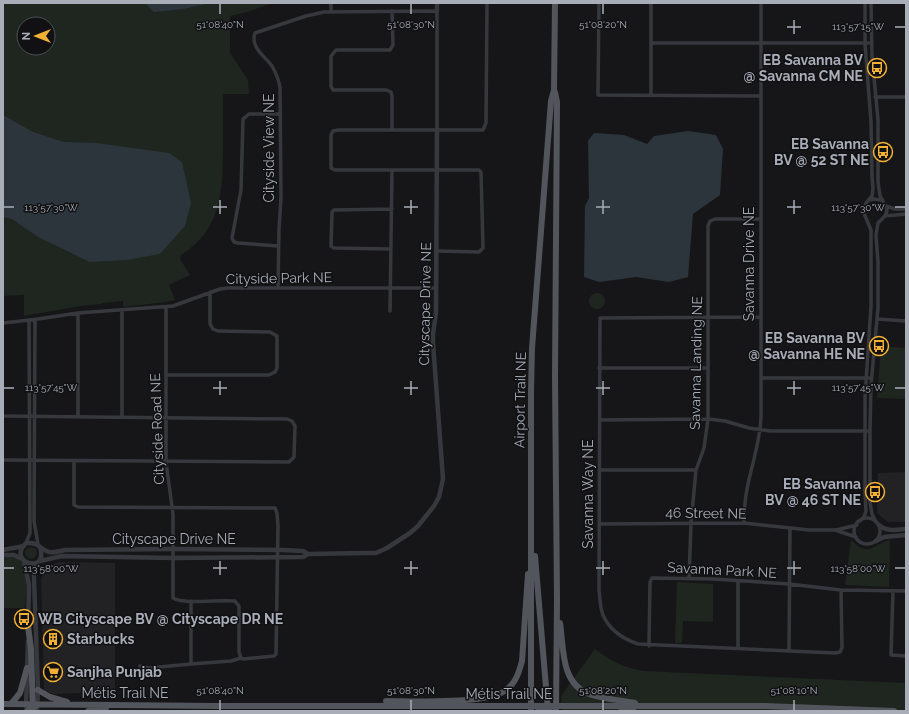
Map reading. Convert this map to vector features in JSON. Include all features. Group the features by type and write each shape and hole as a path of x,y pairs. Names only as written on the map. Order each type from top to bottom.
{"main road":[{"name":"Airport Trail NE","path":"534,710 531,513 532,348 551,101 554,90 555,3"},
{"name":"Airport Trail NE","path":"554,90 558,102 555,376 557,600 556,708"},
{"path":"296,706 478,699 497,695 506,690 514,682 522,661 531,513"},
{"path":"531,513 548,708"},
{"path":"557,600 564,659 568,673 578,688 588,694 599,697 617,699 646,706"},
{"path":"28,626 31,649 31,709"},
{"path":"11,704 20,693 27,668"},
{"path":"38,690 50,698 79,705"},
{"name":"Métis Trail NE","path":"3,704 11,704 31,709 79,705 296,706 534,710 548,708 646,706 804,706 894,711"},
{"path":"88,711 115,705"},
{"path":"621,711 646,706"}],"street":[{"path":"331,3 331,11"},
{"name":"Cityscape Drive NE","path":"38,562 62,556 174,558 303,557 308,554 376,553 387,548 410,533 418,526 434,506 439,497 443,479 433,338 436,312 437,3"},
{"path":"436,251 479,252 483,248 481,172 479,170 335,170 331,168 331,135 335,130 483,130 486,126 487,3"},
{"path":"599,3 598,95 760,96"},
{"path":"651,3 652,95"},
{"name":"Savanna Drive NE","path":"744,524 747,488 756,454 760,430 761,3"},
{"path":"865,3 865,44 870,98 873,189 872,196 864,207 864,215 871,230 872,306 866,378 866,512 864,518 858,523 854,533 863,544 873,543 884,537 906,534"},
{"path":"871,3 871,44 878,120 878,182 880,196 886,206 887,211 886,216 877,228 876,235 878,262 877,319 872,378 870,431 870,502 872,514 880,534 876,541"},
{"name":"Cityside View NE","path":"278,288 280,204 279,82 271,65 258,51 254,38 255,33 306,16 331,11 437,11"},
{"path":"392,11 392,45 390,50 336,50 331,56 331,86 334,90 386,90 391,92 392,130"},
{"path":"652,43 871,44"},
{"path":"870,98 906,97"},
{"path":"278,246 238,243 234,242 232,238 242,190 243,119 249,114 280,114"},
{"path":"390,311 392,170"},
{"path":"869,201 874,199 883,202"},
{"path":"886,206 895,209 906,209"},
{"path":"391,249 334,248 331,246 332,212 334,210 392,209"},
{"path":"886,216 906,214"},
{"path":"866,218 873,222 881,221"},
{"name":"Savanna Landing NE","path":"689,578 691,523 696,470 704,448 708,419 708,226 710,221 715,219 760,219"},
{"name":"Cityside Park NE","path":"3,323 29,321 78,313 166,307 182,304 210,292 228,288 436,288"},
{"path":"166,375 269,375 275,372 277,368 277,336 270,332 218,331 213,329 210,324 210,292"},
{"name":"Cityside Road NE","path":"166,307 166,462 172,506 174,558 173,598 191,601"},
{"path":"122,310 122,417"},
{"path":"78,313 78,417"},
{"name":"Savanna Way NE","path":"760,317 600,318 599,590 603,614 612,629 624,639 649,646 835,653 840,652 842,648 842,590"},
{"path":"877,319 906,321"},
{"path":"31,709 38,690 34,572 42,554 34,521 35,320"},
{"path":"29,321 30,533 21,552 29,585 27,668 31,709"},
{"path":"599,368 708,368"},
{"path":"761,378 872,378"},
{"path":"3,416 287,419 292,421 295,426 294,458 290,462 3,460"},
{"path":"600,420 708,419 724,421 760,430 870,431"},
{"path":"74,461 74,505 78,507 172,506 275,508 277,513 278,557 276,654 274,656 241,658 231,662 149,668 140,666"},
{"path":"600,470 696,470"},
{"path":"858,523 868,519 883,529 906,530"},
{"name":"46 Street NE","path":"835,530 858,523"},
{"name":"46 Street NE","path":"599,524 744,524 835,530 856,537"},
{"path":"789,651 790,528"},
{"path":"3,550 25,545 39,545"},
{"name":"Cityscape Drive NE","path":"39,545 49,552 65,550 173,549 278,550 303,551 308,554"},
{"path":"3,555 14,555 31,564 38,562"},
{"name":"Savanna Park NE","path":"649,646 650,582 652,578 689,578 790,584 842,590 906,591"},
{"path":"738,581 738,649"},
{"path":"893,591 891,655 906,656"},
{"path":"191,664 191,601 237,602 239,606 239,652 241,658"}],"shaded area":[{"path":"3,3 273,3 230,16 230,53 248,80 249,94 223,94 223,165 217,209 212,222 204,234 194,245 181,255 180,259 190,275 169,285 175,300 123,307 123,301 102,303 24,316 24,295 3,296"},
{"path":"145,3 210,3 183,9 154,12"},
{"path":"3,115 33,132 64,142 96,143 169,153 182,162 191,203 185,226 160,254 127,260 90,262 38,237 12,219 3,217"},
{"path":"688,131 716,135 723,149 720,195 693,214 688,277 669,282 636,277 599,282 584,277 585,206 589,198 588,141 594,133 624,135 647,144 654,136"},
{"path":"597,293 603,295 605,301 603,307 597,309 591,307 589,301 591,295"},
{"path":"881,346 906,348 906,399 877,398"},
{"path":"906,472 906,522 888,522 877,513 878,473"},
{"path":"851,540 862,548 870,549 890,540 889,587 845,585"},
{"path":"29,547 33,547 37,553 33,559 29,559 25,555 25,551"},
{"path":"8,556 19,559 25,569 26,589 25,607 23,608 3,608 3,558"},
{"path":"60,562 115,563 115,692 53,694 44,690 41,579 48,565"},
{"path":"677,582 713,584 713,622 683,621 682,643 675,643"},
{"path":"595,649 618,663 630,668 644,671 906,683 906,711 562,711 561,696"}],"place":[{"name":"EB Savanna BV @ Savanna CM NE","path":"877,68"},
{"name":"EB Savanna BV @ 52 ST NE","path":"883,152"},
{"name":"EB Savanna BV @ Savanna HE NE","path":"879,346"},
{"name":"EB Savanna BV @ 46 ST NE","path":"875,492"},
{"name":"WB Cityscape BV @ Cityscape DR NE","path":"24,619"},
{"name":"Starbucks","path":"53,639"},
{"name":"Sanjha Punjab","path":"53,672"}]}
